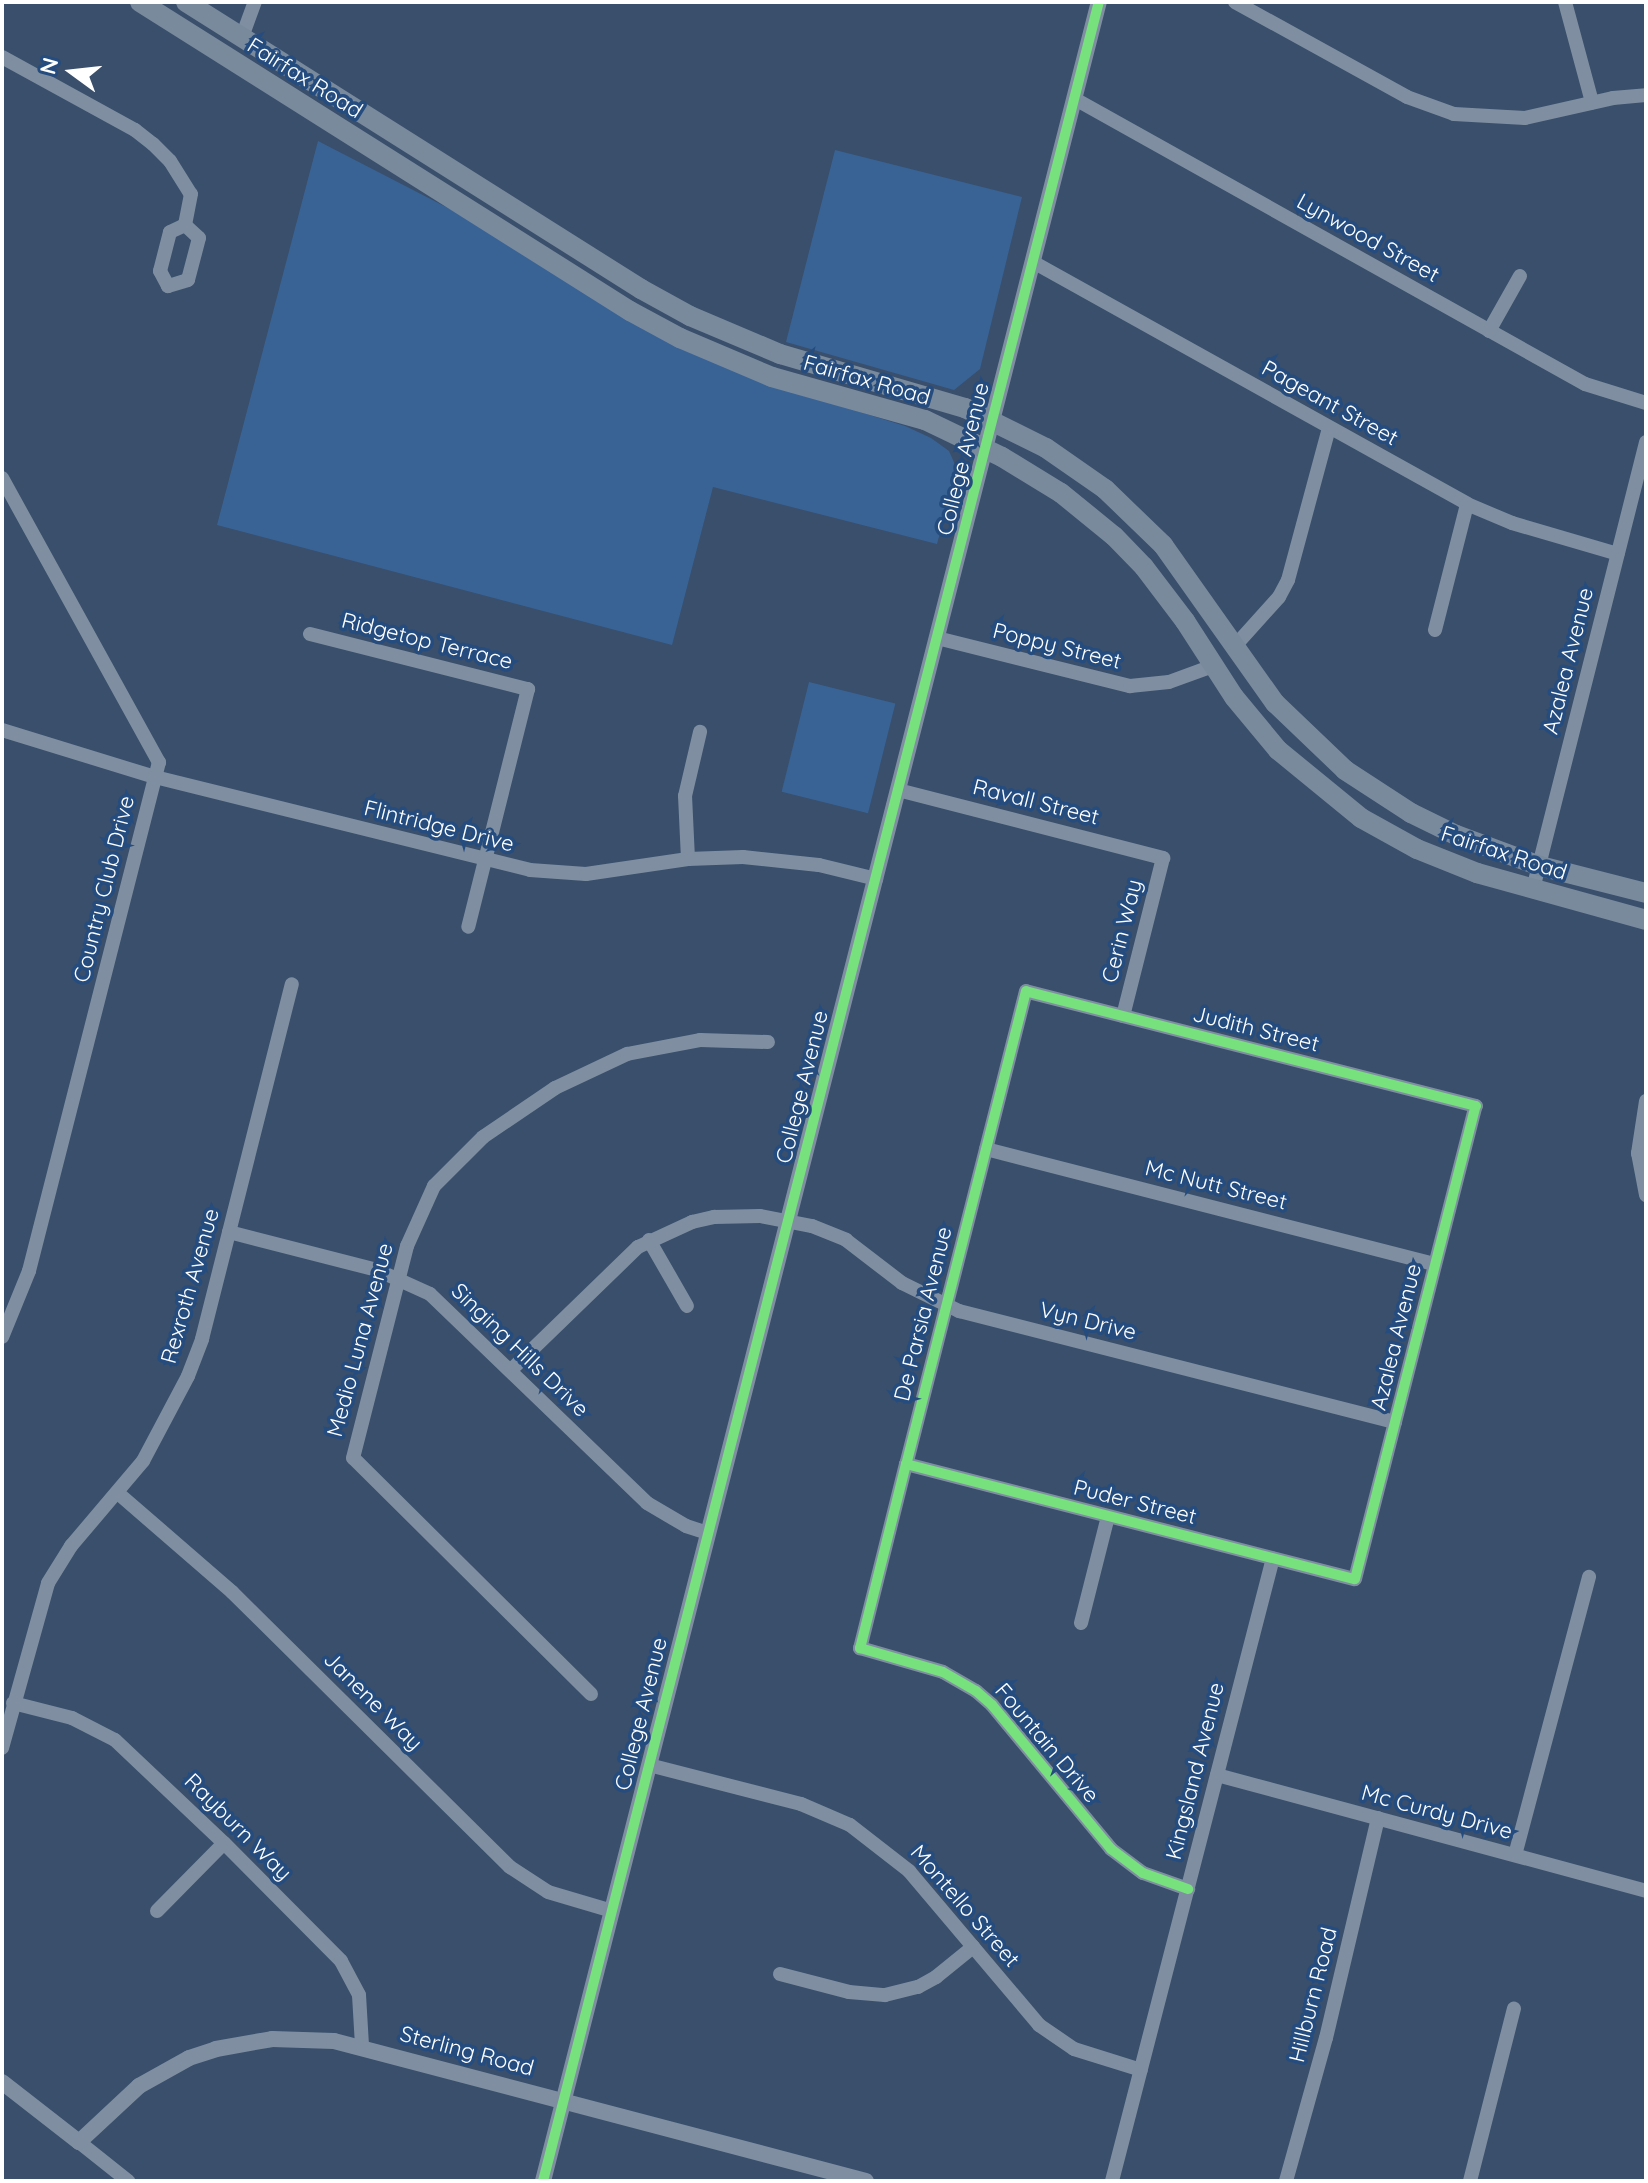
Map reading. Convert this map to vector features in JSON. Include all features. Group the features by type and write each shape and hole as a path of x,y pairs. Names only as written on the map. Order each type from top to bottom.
{"main road":[{"name":"Fairfax Road","path":"140,2 630,311 680,338 772,377 925,420 986,449 1061,493 1114,536 1165,593 1213,666 1278,750 1329,795 1361,818 1437,858 1533,889 1646,920"},
{"path":"152,2 208,36 229,40 242,37"},
{"name":"Fairfax Road","path":"186,2 641,289 690,316 780,354 931,396 994,420 1076,467 1131,513 1185,572 1234,647 1296,727 1375,792 1443,829 1540,866 1646,893"},
{"path":"266,81 279,83 317,106 344,102"}],"street":[{"path":"242,37 255,2"},
{"name":"College Avenue","path":"543,2181 1099,2"},
{"path":"1235,2 1407,97 1454,114 1525,118 1592,102 1646,95"},
{"path":"1566,2 1592,102"},
{"path":"2,57 135,130 153,144 170,161 191,194 185,225"},
{"name":"Lynwood Street","path":"1075,99 1585,384 1646,403"},
{"name":"Pageant Street","path":"1033,262 1467,504 1525,527 1618,554"},
{"path":"1489,331 1520,276"},
{"path":"1234,647 1279,597 1288,580 1329,428"},
{"name":"Azalea Avenue","path":"1533,889 1646,442"},
{"name":"Country Club Drive","path":"2,478 159,762 29,1271 2,1337"},
{"path":"1435,630 1467,504"},
{"name":"Ridgetop Terrace","path":"310,634 528,689 468,927"},
{"name":"Poppy Street","path":"937,638 1121,685 1169,682 1213,666"},
{"name":"Flintridge Drive","path":"2,730 155,777 530,870 586,874 688,859 781,859 876,879"},
{"path":"688,859 685,796 700,732"},
{"name":"Ravall Street","path":"898,790 1163,858"},
{"name":"Cerin Way","path":"1123,1016 1163,858"},
{"name":"Rexroth Avenue","path":"2,1748 48,1583 71,1546 119,1494 164,1427 188,1376 229,1232 292,984"},
{"name":"Judith Street","path":"1026,991 1476,1106"},
{"name":"De Parsia Avenue","path":"860,1648 1026,991"},
{"name":"Medio Luna Avenue","path":"591,1694 353,1458 398,1277 407,1246 434,1186 483,1137 555,1088 627,1054 700,1040 768,1042"},
{"path":"1646,1101 1638,1153 1646,1195"},
{"name":"Azalea Avenue","path":"1355,1579 1476,1106"},
{"name":"Mc Nutt Street","path":"986,1149 1435,1264"},
{"name":"Vyn Drive","path":"511,1370 618,1263 649,1240 692,1222 714,1217 788,1220 846,1240 902,1283 946,1306 1395,1422"},
{"name":"Singing Hills Drive","path":"229,1232 398,1277 448,1308 647,1503 676,1521 708,1533"},
{"path":"649,1240 687,1306"},
{"name":"Puder Street","path":"906,1464 1355,1579"},
{"name":"Janene Way","path":"119,1494 232,1592 510,1867 548,1892 612,1911"},
{"path":"1081,1623 1108,1516"},
{"name":"Kingsland Avenue","path":"1112,2181 1273,1558"},
{"path":"1515,1855 1589,1577"},
{"name":"Fountain Drive","path":"860,1648 943,1672 976,1691 992,1705 1111,1849 1143,1873 1188,1889"},
{"name":"Rayburn Way","path":"13,1703 72,1718 115,1740 224,1843 341,1961 359,1995 362,2046"},
{"name":"Montello Street","path":"649,1765 801,1804 850,1825 900,1862 1025,2010 1056,2038 1094,2057 1141,2070"},
{"name":"Mc Curdy Drive","path":"1217,1775 1646,1891"},
{"name":"Hillburn Road","path":"1286,2181 1326,2038 1378,1818"},
{"path":"157,1911 224,1843"},
{"path":"780,1974 849,1992 885,1995 918,1987 936,1977 973,1947"},
{"path":"1470,2181 1514,2009"},
{"name":"Sterling Road","path":"79,2142 117,2103 163,2071 212,2050 244,2042 291,2038 362,2046 866,2181"},
{"path":"2,2082 128,2181"}],"shaded area":[{"path":"318,141 818,399 905,426 931,438 949,451 957,469 937,544 713,487 672,645 217,525"},
{"path":"835,150 1022,197 980,369 954,390 786,342"},
{"path":"809,682 895,704 868,813 782,792"}],"cycle path":[{"path":"543,2181 1099,2"},
{"path":"906,1464 1355,1579 1476,1106 1026,991 906,1464 860,1648 943,1672 976,1691 992,1705 1111,1849 1143,1873 1188,1889"}]}
